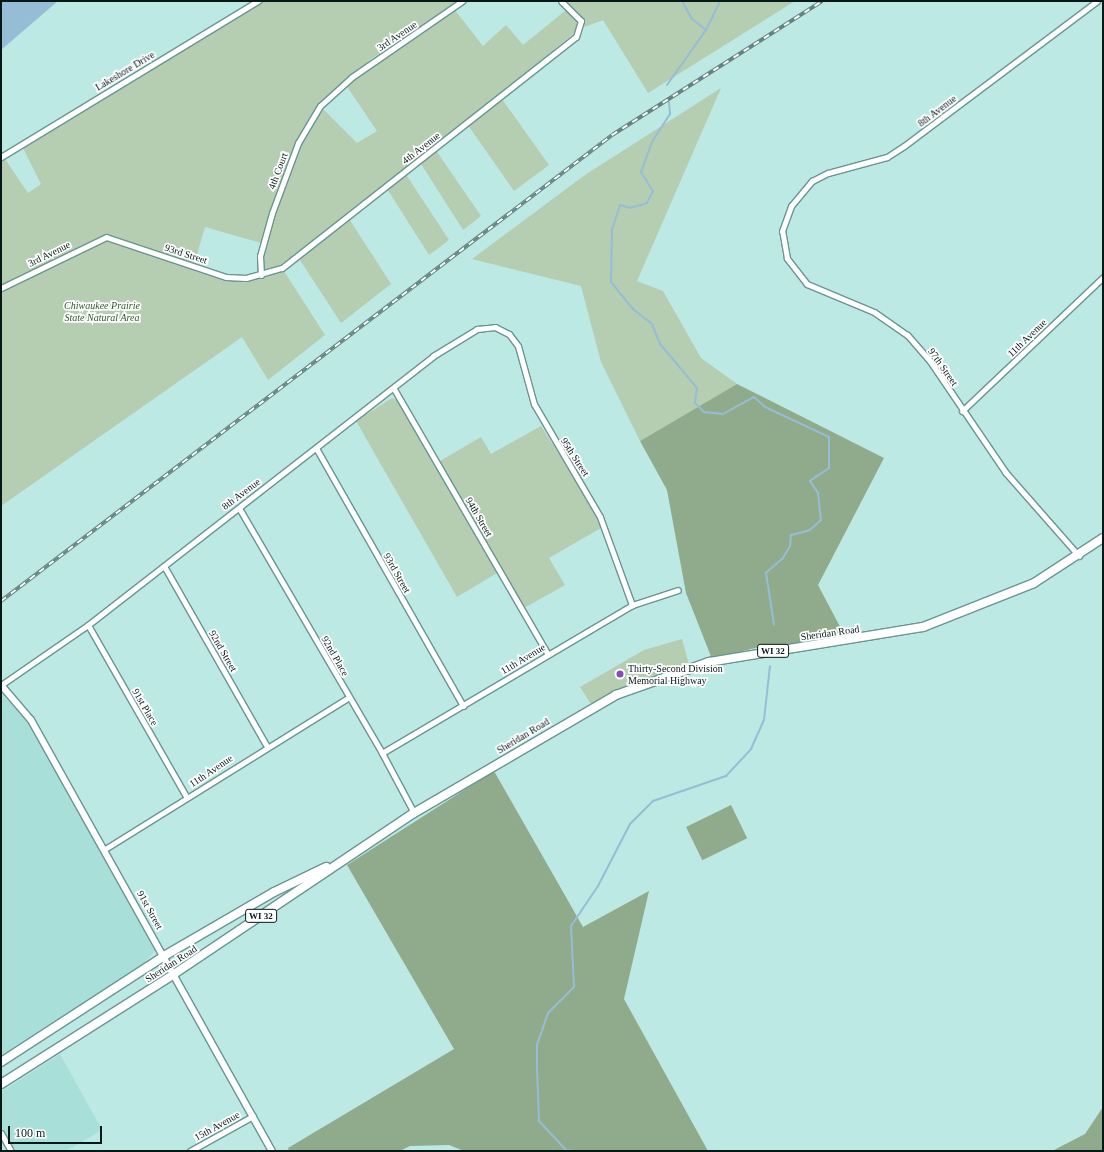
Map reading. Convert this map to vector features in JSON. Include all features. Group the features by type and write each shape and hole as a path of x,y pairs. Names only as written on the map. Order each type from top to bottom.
{"main road":[{"name":"Sheridan Road","path":"1,1084 174,974 414,814 562,724 651,680 709,662 923,627 1034,583 1079,556 1103,538"},
{"name":"Sheridan Road","path":"1,1062 164,956 274,892 349,857"}],"street":[{"name":"Lakeshore Drive","path":"1,157 258,1"},
{"name":"3rd Avenue","path":"341,86 462,1"},
{"name":"4th Avenue","path":"261,275 282,268 572,42 580,32 582,24 561,1"},
{"name":"8th Avenue","path":"784,219 800,191 812,181 828,173 887,156 904,146 1097,1"},
{"name":"4th Court","path":"261,275 265,237 298,143 320,106 341,86"},
{"name":"97th Street","path":"784,219 783,243 795,272 807,284 874,312 907,335 930,361 962,411 1006,473 1079,556"},
{"name":"3rd Avenue","path":"1,288 106,237"},
{"name":"93rd Street","path":"106,237 226,277 261,275"},
{"name":"11th Avenue","path":"962,411 1103,277"},
{"name":"8th Avenue","path":"1,685 88,625 394,389 460,336 477,329 495,327"},
{"name":"95th Street","path":"495,327 509,334 518,346 534,404 600,517 632,605"},
{"name":"94th Street","path":"394,389 548,655"},
{"name":"93rd Street","path":"316,448 463,706"},
{"name":"92nd Place","path":"239,508 382,753 414,814"},
{"name":"92nd Street","path":"164,566 266,745"},
{"name":"11th Avenue","path":"382,753 632,605 678,590"},
{"name":"91st Place","path":"88,625 187,798"},
{"name":"91st Street","path":"1,685 31,720 105,849 272,1151"},
{"name":"11th Avenue","path":"105,849 187,798 266,745 348,697"},
{"name":"15th Avenue","path":"190,1151 253,1116"},
{"path":"1,1133 11,1151"}],"shaded area":[{"path":"1,1 58,1 1,50"},
{"path":"1,693 28,723 47,753 155,951 143,964 1,1055"},
{"path":"60,1054 102,1130 66,1151 16,1151 1,1126 1,1092"}],"green space":[{"name":"Chiwaukee Prairie State Natural Area","path":"264,1 462,1 371,59 320,106 357,143 377,131 346,85 454,9 483,46 506,25 523,45 571,6 565,1 795,1 648,93 603,20 579,29 499,95 549,165 514,191 465,121 433,146 481,216 463,230 418,159 403,170 449,240 429,255 384,184 346,214 391,284 341,323 296,254 280,265 325,335 268,380 242,337 1,506 1,161 5,159 28,193 41,184 23,148","holes":["205,227 265,244 262,257 267,277 236,281 193,268"]},
{"path":"721,88 637,281 663,291 701,358 737,384 640,441 601,362 581,286 472,259 585,175"},
{"path":"737,384 884,458 818,585 846,638 755,648 712,659 686,593 667,490 640,441"},
{"path":"392,398 398,400 435,464 481,437 491,454 541,426 584,493 601,528 549,558 565,585 524,608 502,570 457,597 356,421"},
{"path":"682,639 689,665 591,704 580,687 644,650"},
{"path":"494,771 583,927 649,891 624,999 708,1151 464,1151 449,1145 410,1146 400,1151 289,1151 288,1148 454,1049 347,865"},
{"path":"731,805 747,838 702,860 686,827"},
{"path":"1103,1107 1103,1151 1052,1151 1085,1134"}],"waterway":[{"path":"682,1 692,19 706,30"},
{"path":"667,85 706,30 720,1"},
{"path":"669,102 670,114 652,142 641,172 653,191 647,203 630,208 620,205 612,229 611,282 633,309 652,324 660,344 697,388 695,403 704,412 723,414 754,397 765,407 829,437 829,468 810,481 818,493 821,520 810,530 791,535 790,546 783,558 766,573 774,624"},
{"path":"574,1151 566,1150 539,1121 537,1067 537,1045 548,1013 574,987 571,926 598,886 630,824 653,801 726,776 751,749 764,720 770,666"},
{"path":"597,1151 602,1151"}],"railway":[{"path":"1,601 612,135 822,1"}],"place":[{"name":"Thirty-Second Division Memorial Highway","path":"620,674"}]}
